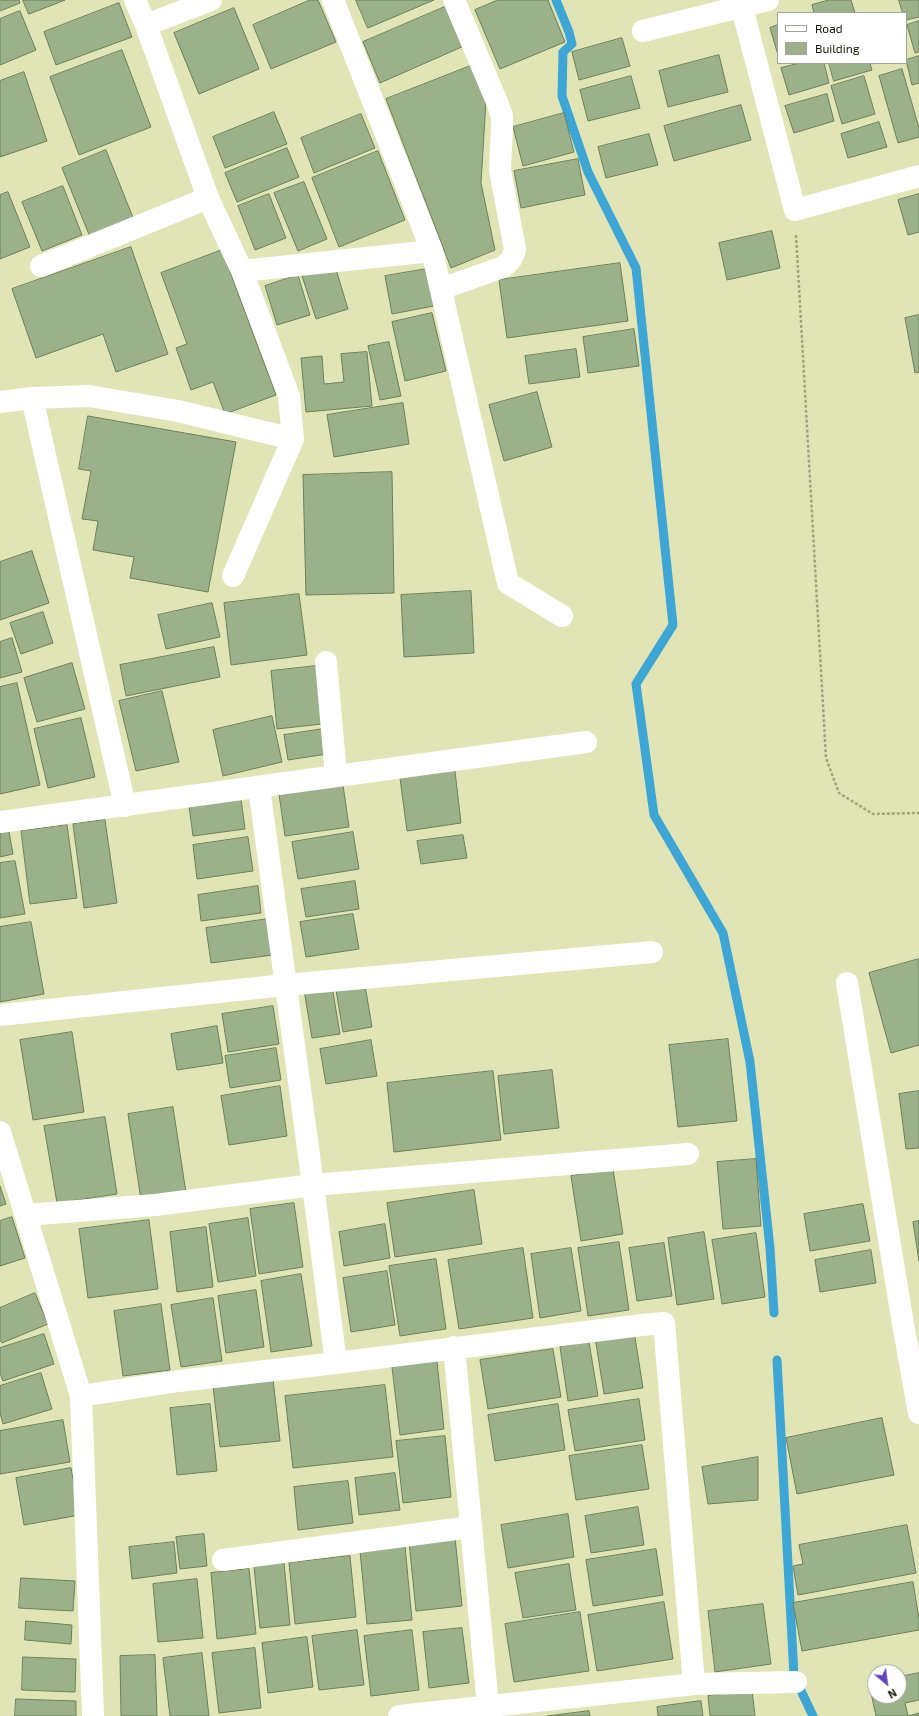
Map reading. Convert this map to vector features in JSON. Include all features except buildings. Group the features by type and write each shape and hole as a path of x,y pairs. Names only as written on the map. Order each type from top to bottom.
{"street":[{"path":"135,0 146,25 208,198 242,271 289,396 293,439 233,576"},
{"path":"146,25 211,0"},
{"path":"333,0 432,250 508,583 562,616"},
{"path":"441,289 503,267 509,263 515,249 500,170 502,116 454,0"},
{"path":"643,31 741,3 768,0"},
{"path":"741,3 795,210 919,176"},
{"path":"41,266 208,198"},
{"path":"242,271 432,250"},
{"path":"0,402 32,398 89,396 178,411 293,439"},
{"path":"32,398 125,806"},
{"path":"326,662 336,775"},
{"path":"0,822 586,742"},
{"path":"259,786 336,1363"},
{"path":"0,1015 285,986 652,952"},
{"path":"847,983 910,1316 919,1412"},
{"path":"0,1132 81,1396 93,1716"},
{"path":"25,1214 154,1206 313,1185 688,1154"},
{"path":"81,1396 179,1381 664,1323 694,1684"},
{"path":"454,1347 489,1711"},
{"path":"223,1560 471,1527"},
{"path":"399,1716 489,1711 694,1684 796,1682"}],"path":[{"path":"795,210 826,758 839,793 873,814 919,812"}],"waterway":[{"path":"556,0 569,32 572,44 563,52 562,96 588,172 636,268 673,625 636,684 654,815 723,933 750,1062 770,1248 774,1313"},
{"path":"777,1360 794,1676 813,1716"}]}
